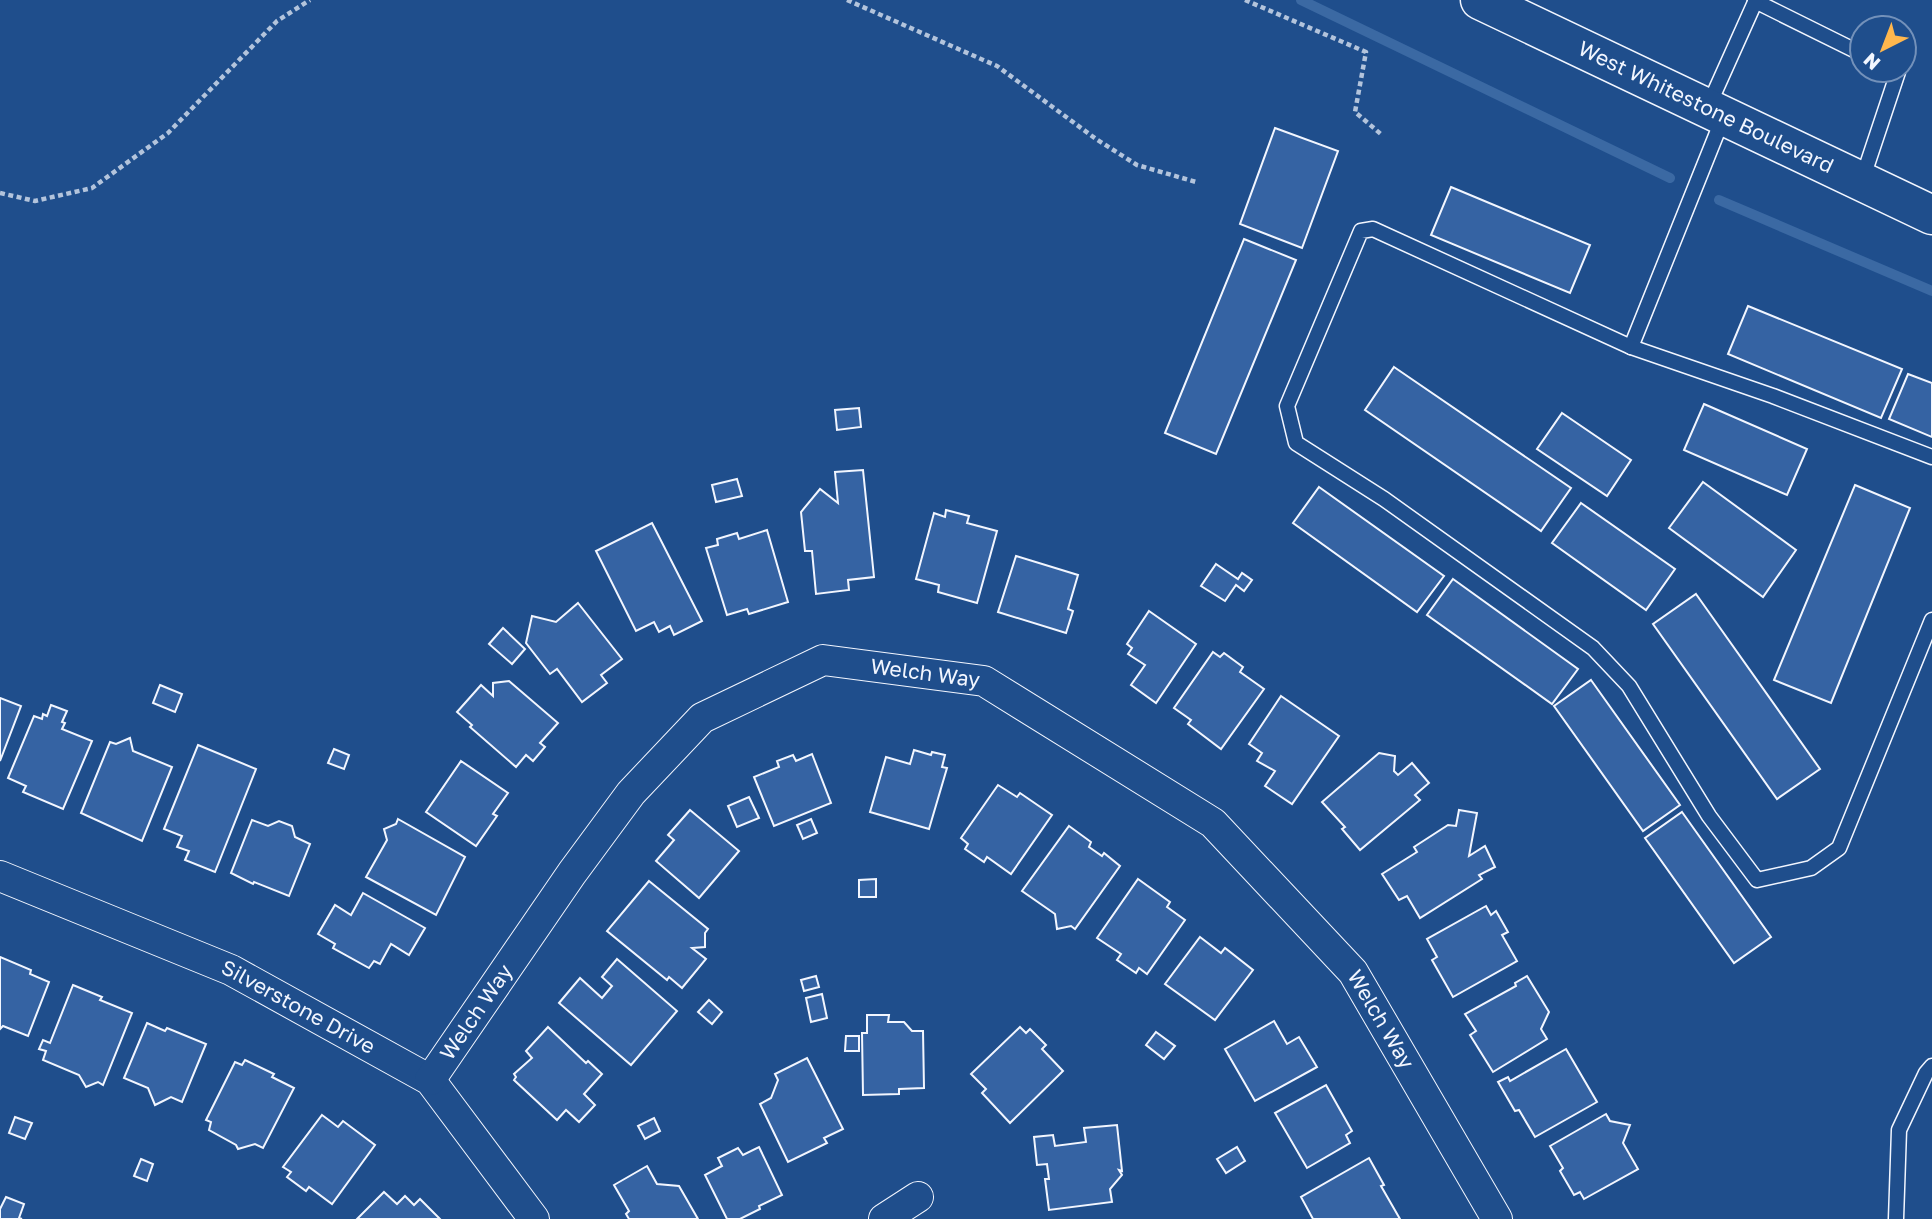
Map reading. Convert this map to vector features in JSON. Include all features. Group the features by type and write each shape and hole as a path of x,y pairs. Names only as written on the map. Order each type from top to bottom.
{"main road":[{"name":"West Whitestone Boulevard","path":"1480,0 1932,215"}],"street":[{"name":"Welch Way","path":"430,1080 572,873 631,793 702,718 823,660 984,681 1213,823 1353,972 1497,1219"},
{"name":"Silverstone Drive","path":"0,876 230,970 430,1080 534,1219"},
{"path":"884,1219 918,1197"}],"lane":[{"path":"1631,347 1756,0 1848,47"},
{"path":"1861,182 1894,84"},
{"path":"1932,457 1773,396 1631,347 1373,229 1361,231 1287,406 1296,443 1384,499 1593,648 1629,686 1709,816 1757,880 1811,867 1839,848 1932,620"},
{"path":"1896,1219 1899,1130 1926,1073 1932,1066"}],"path":[{"path":"0,193 35,201 92,188 168,133 277,21 310,0"},
{"path":"847,0 997,66 1096,139 1137,165 1196,182"},
{"path":"1245,0 1366,52 1355,112 1382,135"}],"building":[{"path":"1275,128 1338,151 1302,248 1240,224"},
{"path":"1451,187 1590,245 1570,293 1431,235"},
{"path":"1244,239 1296,260 1216,454 1165,433"},
{"path":"1748,306 1902,369 1881,418 1728,354"},
{"path":"1394,367 1571,488 1541,531 1365,410"},
{"path":"1908,374 1932,383 1932,437 1889,419"},
{"path":"1704,404 1807,449 1787,495 1684,450"},
{"path":"859,408 861,427 837,430 835,410"},
{"path":"1562,413 1631,460 1607,496 1537,449"},
{"path":"863,470 874,577 848,580 849,590 816,594 812,551 805,551 801,512 820,489 838,503 835,472"},
{"path":"737,479 742,496 716,502 712,485"},
{"path":"1703,482 1796,550 1763,597 1669,528"},
{"path":"1855,485 1910,508 1831,703 1774,680"},
{"path":"1319,487 1444,576 1417,612 1293,523"},
{"path":"1581,503 1675,569 1646,610 1552,543"},
{"path":"946,510 969,516 967,523 997,531 977,603 938,592 939,585 916,579 934,513 945,517"},
{"path":"652,523 702,621 674,635 670,626 659,632 654,622 636,631 596,551"},
{"path":"767,530 788,602 749,614 747,609 727,615 706,548 718,545 717,539 737,533 739,539"},
{"path":"1016,556 1078,575 1068,609 1073,611 1066,633 998,612"},
{"path":"1216,564 1238,579 1242,573 1252,580 1244,591 1236,585 1225,601 1201,586"},
{"path":"1453,579 1578,669 1552,704 1427,615"},
{"path":"1696,594 1820,769 1777,799 1653,624"},
{"path":"578,603 622,659 601,675 607,683 582,702 557,669 550,674 526,643 532,616 556,622"},
{"path":"1149,611 1196,644 1156,703 1131,685 1145,665 1128,654 1132,648 1127,644"},
{"path":"503,628 525,649 512,664 489,644"},
{"path":"1213,652 1220,657 1224,653 1243,667 1240,672 1264,689 1221,749 1188,724 1191,720 1174,708"},
{"path":"1591,680 1680,805 1643,831 1554,706"},
{"path":"509,681 558,723 540,743 545,747 533,761 526,755 516,767 470,727 472,725 457,712 481,685 493,696 493,683"},
{"path":"160,685 182,694 175,712 153,703"},
{"path":"1281,696 1339,736 1292,804 1265,786 1275,771 1257,761 1262,753 1249,744"},
{"path":"0,698 21,706 0,761"},
{"path":"51,705 67,711 62,729 92,741 63,809 23,792 26,786 8,778 34,716 42,719 43,714 47,716"},
{"path":"130,738 133,751 172,767 142,841 81,813 110,742 116,744"},
{"path":"198,745 256,769 215,872 185,860 189,851 177,847 182,836 164,829"},
{"path":"334,749 349,755 344,769 328,763"},
{"path":"914,750 931,755 932,752 945,755 942,767 947,768 929,829 870,812 886,757 910,764"},
{"path":"1379,753 1395,756 1394,771 1398,775 1412,763 1429,783 1415,795 1420,800 1360,850 1342,829 1345,827 1322,802"},
{"path":"812,754 831,803 774,826 754,777 779,767 777,761 793,755 796,761"},
{"path":"461,761 508,793 493,814 497,816 476,846 426,812"},
{"path":"998,785 1017,797 1020,793 1052,815 1011,874 987,857 984,862 965,849 968,844 961,838"},
{"path":"749,797 759,818 737,827 728,806"},
{"path":"690,810 739,851 699,898 656,861 674,840 668,835"},
{"path":"1459,810 1477,813 1469,856 1485,846 1495,867 1479,875 1482,879 1420,918 1407,896 1399,900 1382,874 1417,852 1414,847 1448,825 1456,826"},
{"path":"1682,812 1771,937 1734,963 1645,838"},
{"path":"398,819 465,857 436,915 366,877 387,840 384,829 396,824"},
{"path":"811,819 817,833 803,839 797,825"},
{"path":"252,820 268,826 279,821 292,826 295,837 310,844 289,896 254,882 253,884 231,873"},
{"path":"1069,826 1091,842 1089,847 1102,856 1104,853 1120,866 1075,929 1071,926 1057,929 1055,914 1022,891"},
{"path":"876,879 876,897 859,897 859,880"},
{"path":"1138,879 1170,902 1167,907 1185,920 1147,974 1139,968 1136,973 1117,960 1121,954 1097,938"},
{"path":"649,881 708,929 705,933 705,947 692,948 706,959 682,988 669,977 667,980 607,931"},
{"path":"363,893 425,928 409,955 391,944 380,964 374,961 369,968 333,948 335,944 318,934 335,905 351,915"},
{"path":"1486,906 1491,915 1496,911 1508,932 1502,935 1517,961 1453,997 1432,960 1437,957 1427,939"},
{"path":"1200,937 1221,953 1225,948 1253,970 1215,1020 1165,984"},
{"path":"0,957 31,970 30,974 49,982 28,1036 3,1026 0,1029"},
{"path":"617,959 677,1011 631,1065 559,1003 580,978 602,998 612,986 602,977"},
{"path":"816,976 819,987 804,991 801,980"},
{"path":"1527,976 1549,1012 1541,1029 1547,1039 1493,1072 1470,1035 1476,1031 1465,1014 1516,986 1515,983"},
{"path":"73,985 132,1013 103,1085 98,1082 86,1087 79,1075 43,1060 46,1051 39,1049 43,1040 50,1043"},
{"path":"822,994 827,1018 811,1022 806,998"},
{"path":"709,1000 722,1012 712,1024 698,1012"},
{"path":"867,1015 889,1015 888,1022 904,1022 912,1031 923,1031 924,1088 899,1089 899,1094 863,1095 862,1033 867,1033"},
{"path":"1274,1021 1287,1044 1299,1037 1317,1067 1255,1101 1225,1049"},
{"path":"147,1023 206,1044 182,1102 171,1097 155,1105 148,1088 124,1078"},
{"path":"548,1027 586,1063 588,1061 602,1074 584,1094 595,1105 579,1122 566,1110 557,1120 514,1080 514,1074 532,1058 526,1051"},
{"path":"1020,1027 1026,1033 1030,1029 1046,1045 1042,1049 1063,1071 1010,1123 982,1093 986,1089 971,1074"},
{"path":"1156,1032 1175,1046 1164,1059 1146,1045"},
{"path":"846,1036 859,1036 859,1051 845,1051"},
{"path":"1566,1049 1597,1102 1535,1137 1498,1082 1508,1077 1510,1081"},
{"path":"807,1058 843,1129 824,1138 827,1143 788,1162 760,1104 771,1098 778,1080 775,1074"},
{"path":"245,1060 274,1074 272,1077 294,1088 263,1148 255,1144 238,1149 236,1145 209,1130 211,1122 206,1120 235,1062 242,1065"},
{"path":"1326,1085 1352,1131 1346,1135 1350,1143 1307,1168 1275,1113"},
{"path":"1606,1114 1610,1121 1630,1125 1623,1143 1638,1169 1584,1199 1580,1192 1574,1195 1550,1146"},
{"path":"322,1115 338,1127 343,1121 375,1145 332,1204 309,1187 306,1191 287,1177 291,1172 283,1167"},
{"path":"15,1117 32,1123 25,1139 9,1133"},
{"path":"654,1118 660,1131 645,1139 638,1126"},
{"path":"1117,1125 1122,1171 1119,1170 1122,1175 1110,1189 1112,1202 1049,1210 1045,1179 1049,1179 1047,1164 1037,1165 1034,1137 1053,1135 1055,1146 1086,1142 1084,1128"},
{"path":"759,1147 782,1195 740,1219 727,1219 705,1175 722,1166 718,1158 738,1148 743,1155"},
{"path":"1237,1147 1245,1161 1226,1173 1217,1159"},
{"path":"1369,1158 1400,1219 1313,1219 1301,1197"},
{"path":"141,1159 153,1164 147,1181 134,1176"},
{"path":"647,1166 657,1184 679,1186 698,1219 629,1219 626,1214 629,1211 614,1185"},
{"path":"384,1192 397,1204 405,1196 414,1205 420,1199 440,1219 357,1219"},
{"path":"6,1197 24,1204 19,1218 22,1219 0,1219 0,1209"}],"waterway":[{"path":"1301,0 1670,178"},
{"path":"1719,200 1932,291"}]}
